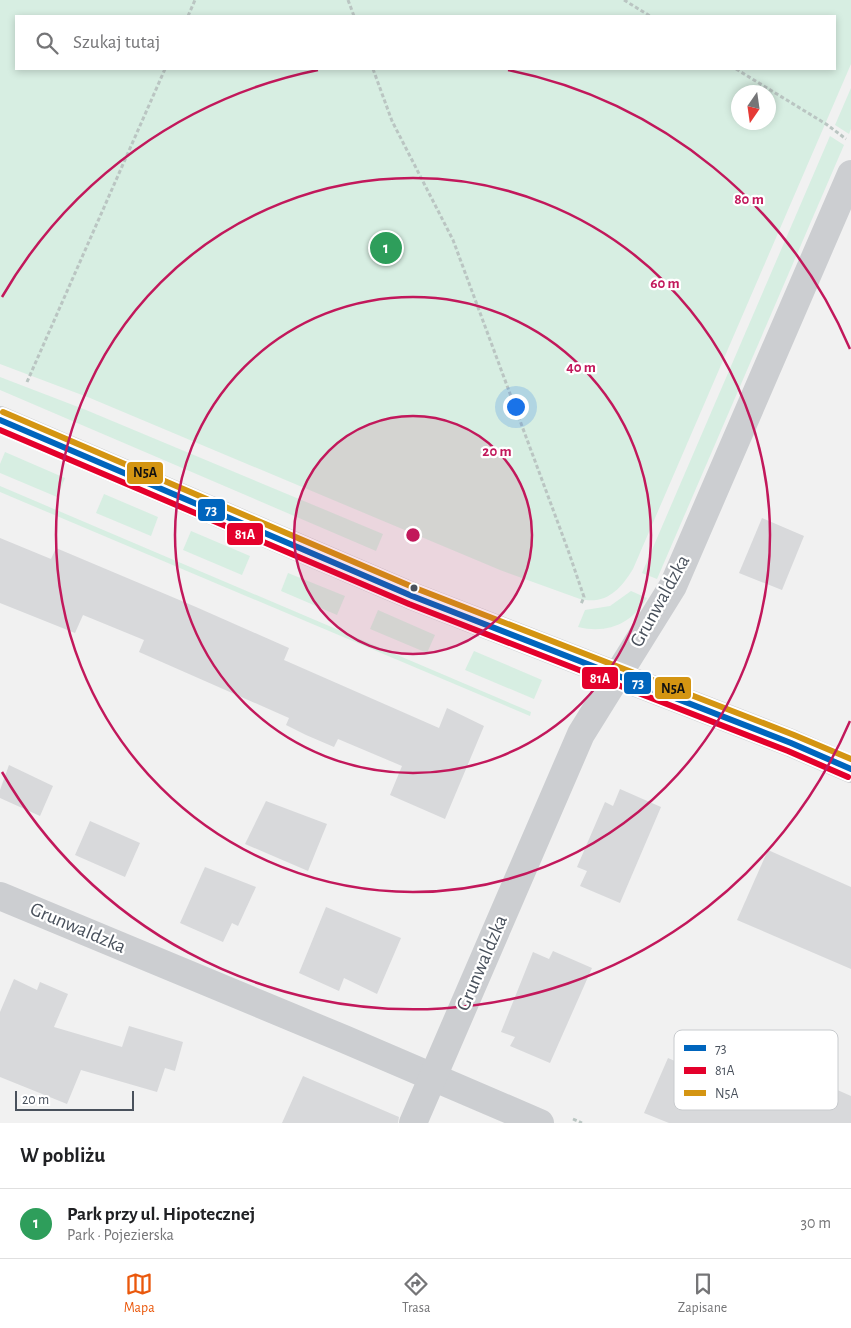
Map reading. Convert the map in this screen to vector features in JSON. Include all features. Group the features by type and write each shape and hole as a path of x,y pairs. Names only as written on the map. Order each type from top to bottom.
{"street":[{"name":"Grunwaldzka","path":"413,1123 581,734 673,586 851,174"},
{"path":"0,420 412,596 790,743 851,770"},
{"name":"Grunwaldzka","path":"0,896 433,1076 553,1119"}],"path":[{"path":"188,15 195,0"},
{"path":"348,0 354,15"},
{"path":"624,0 648,15"},
{"path":"27,382 165,70"},
{"path":"373,70 392,121 453,240 568,550 584,597 581,604"},
{"path":"738,70 826,124 832,131 851,142"},
{"path":"553,1119 582,1123"}],"green space":[{"path":"0,0 851,0 851,64 633,569 617,589 605,598 597,600 580,599 500,570 90,398 0,364"},
{"path":"851,88 851,129 849,134 835,125"},
{"path":"830,136 844,145 657,579 642,573"},
{"path":"0,377 86,410 383,534 376,551 0,390"},
{"path":"5,452 65,478 57,497 0,473 0,464"},
{"path":"0,486 531,712 530,716 0,492"},
{"path":"104,494 158,517 151,536 96,513"},
{"path":"191,531 250,556 242,575 183,550"},
{"path":"288,573 345,596 337,615 281,591"},
{"path":"631,591 647,598 641,607 626,620 609,628 589,629 578,627 585,610 610,606"},
{"path":"378,610 435,635 427,653 370,629"},
{"path":"474,651 542,680 534,699 465,670"}],"building":[{"path":"762,518 804,536 782,590 739,573"},
{"path":"0,538 51,559 56,548 196,607 289,648 284,660 439,728 447,708 484,726 445,819 390,795 402,766 338,739 334,747 306,735 286,725 289,718 139,652 144,640 83,615 75,633 0,603"},
{"path":"9,765 53,786 40,816 0,798 0,790"},
{"path":"620,789 661,807 620,903 580,886 587,871 577,867 605,802 613,806"},
{"path":"266,801 327,824 308,871 245,844"},
{"path":"90,821 140,843 125,877 75,855"},
{"path":"768,850 851,887 851,969 737,920"},
{"path":"205,867 256,887 238,926 232,923 223,942 180,923"},
{"path":"326,907 401,938 377,994 344,978 339,991 299,973"},
{"path":"553,951 592,968 550,1063 510,1046 515,1037 501,1032 533,952 549,959"},
{"path":"14,979 37,990 40,982 68,994 54,1027 122,1047 129,1026 183,1042 175,1071 165,1068 157,1092 81,1070 67,1104 0,1077 0,1012"},
{"path":"668,1058 674,1061 674,1110 838,1110 838,1090 851,1096 851,1123 669,1123 644,1113"},
{"path":"303,1076 399,1117 398,1123 282,1123"}],"transit line":[{"name":"N5A","path":"3,412 415,588 794,735 851,759"},
{"name":"73","path":"0,420 412,596 791,743 851,769"},
{"name":"81A","path":"0,430 409,604 788,751 848,777"}],"place":[{"name":"Park przy ul. Hipotecznej","path":"386,248"}]}
